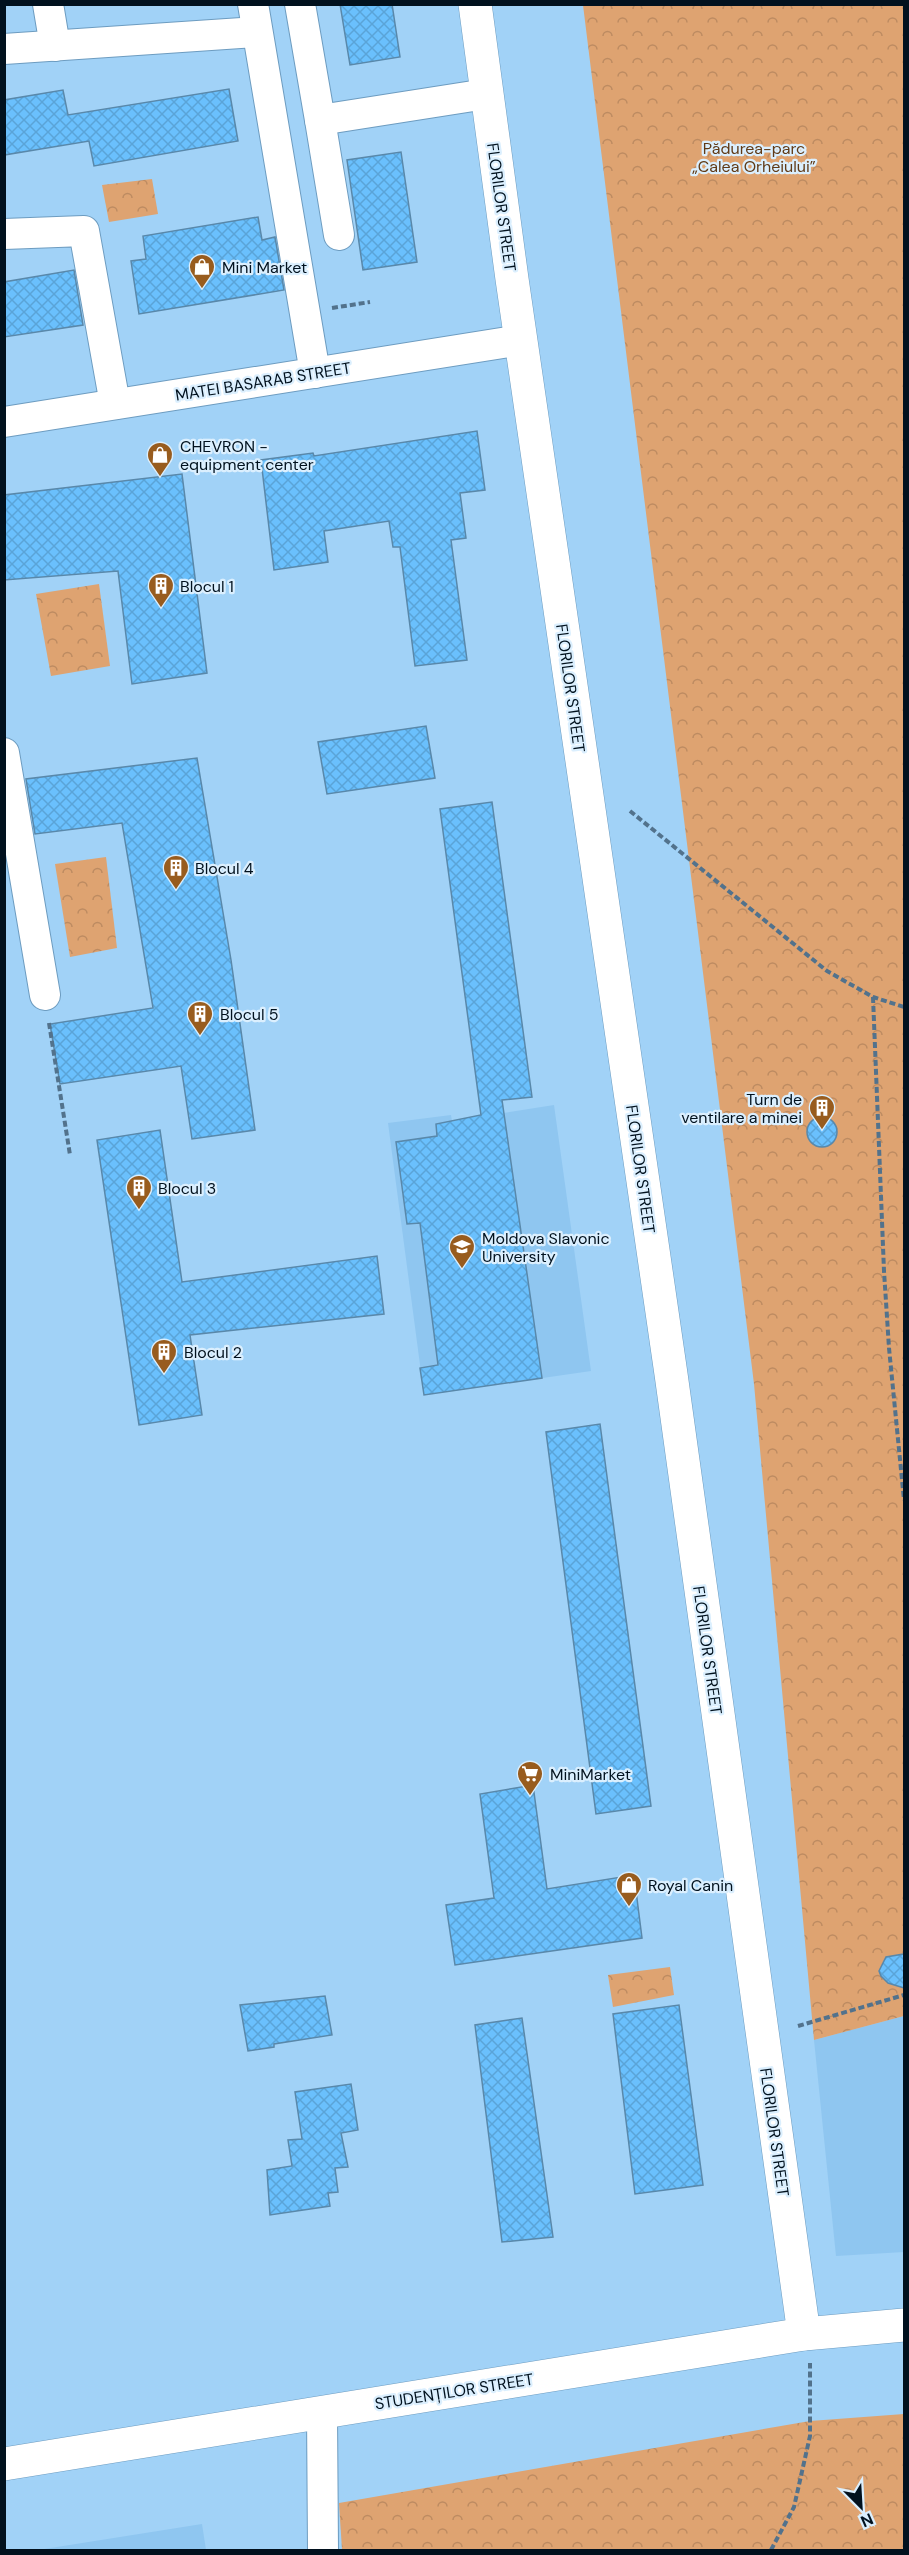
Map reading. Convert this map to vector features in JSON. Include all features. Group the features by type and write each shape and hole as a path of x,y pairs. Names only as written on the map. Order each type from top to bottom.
{"main road":[{"name":"FLORILOR STREET","path":"474,4 669,1363 807,2348"},
{"name":"STUDENȚILOR STREET","path":"4,2464 321,2412 807,2348 904,2325"}],"street":[{"path":"48,4 55,46"},
{"path":"300,4 339,235"},
{"path":"4,49 55,46 255,18 315,373"},
{"path":"320,120 486,94"},
{"path":"4,234 84,231 115,404"},
{"name":"MATEI BASARAB STREET","path":"4,422 521,340"},
{"path":"4,753 45,995"},
{"path":"321,2412 323,2550"}],"path":[{"path":"328,309 370,302"},
{"path":"630,811 827,970 873,996 904,1007"},
{"path":"45,995 70,1155"},
{"path":"873,996 886,1293 904,1500"},
{"path":"798,2026 904,1995"},
{"path":"771,2550 794,2507 810,2436 807,2348"}],"shaded area":[{"path":"554,1105 591,1371 424,1395 388,1123 451,1115 452,1121"},
{"path":"904,2016 904,2252 836,2256 814,2040"},
{"path":"202,2524 206,2550 38,2550"}],"green space":[{"name":"Pădurea-parc „Calea Orheiului”","path":"583,5 904,5 904,2016 814,2040 754,1384"},
{"path":"152,179 158,214 109,222 102,185"},
{"path":"99,584 110,666 51,676 36,594"},
{"path":"106,857 117,948 70,957 55,864"},
{"path":"670,1967 674,1995 613,2007 608,1975"},
{"path":"904,2414 904,2550 342,2550 339,2503 810,2421"}],"building":[{"path":"340,4 392,4 400,57 350,65"},
{"path":"229,89 238,141 94,166 89,141 4,155 4,100 63,90 68,115"},
{"path":"401,152 417,262 363,270 347,160"},
{"path":"258,217 262,240 275,237 284,290 139,314 131,261 146,259 143,236"},
{"path":"74,270 83,325 4,337 4,282"},
{"path":"477,431 485,490 460,493 466,538 451,540 467,660 415,666 400,547 393,547 389,521 324,531 328,562 274,570 261,460 313,453 314,456"},
{"name":"Blocul 1","path":"182,474 207,673 132,684 118,571 4,580 4,495"},
{"path":"426,726 435,778 327,794 318,742"},
{"path":"197,758 231,960 255,1130 192,1139 181,1066 60,1084 50,1024 153,1008 122,823 35,834 26,779"},
{"path":"492,802 532,1097 502,1100 542,1378 424,1395 420,1368 438,1365 420,1223 407,1224 396,1142 437,1136 436,1124 481,1115 440,809"},
{"name":"Turn de ventilare a minei","path":"822,1117 833,1121 837,1132 833,1143 822,1147 811,1143 807,1132 811,1121"},
{"path":"160,1130 182,1282 377,1256 384,1314 190,1335 202,1415 139,1425 97,1140"},
{"path":"600,1424 651,1806 596,1814 546,1432"},
{"path":"533,1785 547,1889 634,1875 642,1938 455,1965 446,1905 494,1898 480,1794"},
{"path":"904,1954 904,1988 888,1983 879,1971 886,1957"},
{"path":"325,1996 332,2035 274,2044 274,2047 248,2051 240,2005"},
{"path":"679,2005 703,2185 635,2194 613,2014"},
{"path":"522,2018 553,2237 502,2242 475,2025"},
{"path":"351,2084 358,2130 341,2133 348,2167 335,2168 338,2192 328,2193 330,2206 270,2215 267,2170 292,2166 288,2140 302,2139 295,2092"}],"place":[{"name":"Mini Market","path":"202,290"},
{"name":"CHEVRON - equipment center","path":"160,478"},
{"name":"Blocul 1","path":"161,609"},
{"name":"Blocul 4","path":"176,891"},
{"name":"Blocul 5","path":"200,1037"},
{"name":"Turn de ventilare a minei","path":"822,1131"},
{"name":"Blocul 3","path":"139,1211"},
{"name":"Moldova Slavonic University","path":"462,1270"},
{"name":"Blocul 2","path":"164,1375"},
{"name":"MiniMarket","path":"530,1797"},
{"name":"Royal Canin","path":"629,1908"}]}
